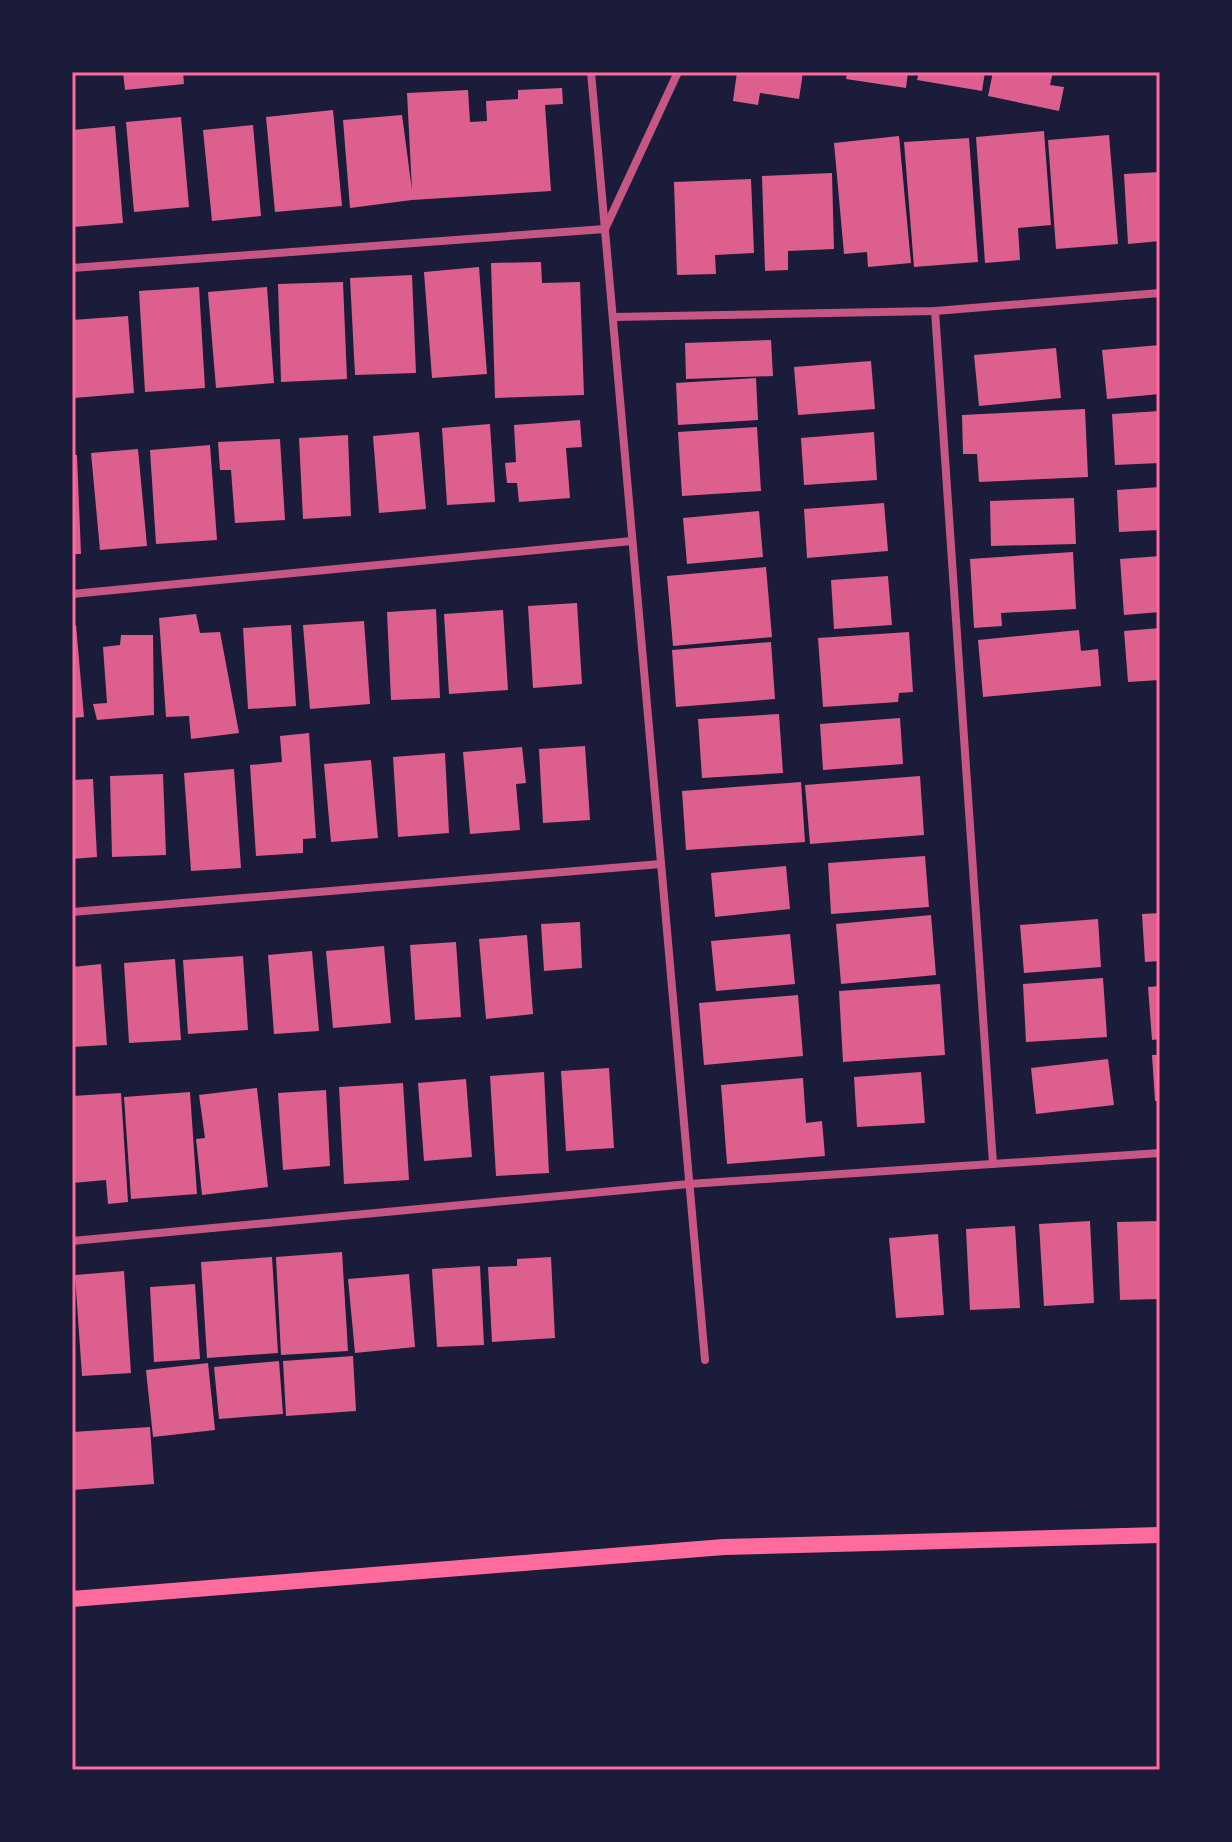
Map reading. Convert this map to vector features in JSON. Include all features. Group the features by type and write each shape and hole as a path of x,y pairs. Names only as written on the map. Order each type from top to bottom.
{"main road":[{"path":"72,1599 724,1547 1160,1535"}],"street":[{"path":"591,72 705,1360"},
{"path":"605,229 678,72"},
{"path":"72,268 605,229"},
{"path":"613,317 935,311 1160,293"},
{"path":"935,311 993,1164"},
{"path":"72,594 632,541"},
{"path":"72,912 661,864"},
{"path":"72,1241 689,1184 1160,1153"}],"building":[{"path":"123,72 183,72 184,84 125,90"},
{"path":"737,72 803,72 799,99 760,93 758,105 733,101"},
{"path":"847,72 908,72 906,88 846,79"},
{"path":"919,72 985,72 982,91 917,80"},
{"path":"993,72 1053,72 1050,85 1064,87 1059,111 988,96"},
{"path":"562,88 563,104 545,105 551,191 412,200 350,208 343,120 402,115 412,190 407,93 468,90 470,122 487,121 486,101 518,99 518,90"},
{"path":"333,110 342,206 275,212 266,117"},
{"path":"181,117 189,207 134,212 126,122"},
{"path":"253,125 261,216 212,221 203,130"},
{"path":"115,126 123,223 73,227 72,130"},
{"path":"1044,131 1051,225 1018,228 1020,260 985,263 976,137"},
{"path":"1109,135 1118,244 1056,249 1048,140"},
{"path":"899,136 911,263 868,267 867,252 844,254 834,143"},
{"path":"969,138 978,262 914,267 904,142"},
{"path":"1160,172 1160,241 1128,244 1124,174"},
{"path":"832,173 834,249 788,251 788,270 765,271 762,176"},
{"path":"751,179 754,253 715,255 716,274 677,275 674,182"},
{"path":"541,262 542,283 580,282 584,395 495,398 491,263"},
{"path":"479,267 487,374 432,378 424,272"},
{"path":"412,275 416,373 355,375 350,278"},
{"path":"343,282 347,379 281,382 278,284"},
{"path":"199,287 205,388 145,392 139,291"},
{"path":"267,287 274,383 216,388 208,292"},
{"path":"128,316 134,393 74,398 72,320"},
{"path":"771,340 773,376 686,379 685,343"},
{"path":"1160,345 1160,394 1107,399 1102,350"},
{"path":"1056,348 1061,398 979,406 974,355"},
{"path":"871,361 875,409 798,415 794,367"},
{"path":"756,378 758,420 678,425 676,383"},
{"path":"1085,409 1088,477 979,482 977,454 963,454 962,415"},
{"path":"1160,411 1160,463 1115,465 1112,414"},
{"path":"580,420 582,447 566,448 570,498 519,502 517,483 507,483 505,463 516,462 514,425"},
{"path":"490,424 495,502 447,505 442,428"},
{"path":"757,427 761,491 682,496 678,432"},
{"path":"419,432 426,509 379,513 373,436"},
{"path":"874,432 877,480 804,485 801,438"},
{"path":"348,435 351,516 303,519 299,438"},
{"path":"280,439 285,520 235,523 231,470 220,470 218,442"},
{"path":"210,445 217,540 156,544 150,450"},
{"path":"138,449 147,546 100,550 91,453"},
{"path":"72,455 77,455 81,554 72,554"},
{"path":"1160,487 1160,530 1119,532 1117,490"},
{"path":"1074,498 1076,544 991,546 990,501"},
{"path":"884,503 888,551 807,558 804,509"},
{"path":"759,511 763,557 687,564 683,518"},
{"path":"1073,552 1076,609 1001,613 1002,626 974,628 970,559"},
{"path":"1160,556 1160,612 1124,615 1120,559"},
{"path":"766,567 772,637 673,646 667,576"},
{"path":"888,576 892,625 834,629 831,580"},
{"path":"577,603 582,684 533,688 528,606"},
{"path":"436,609 440,698 391,700 387,612"},
{"path":"503,610 508,690 449,694 444,614"},
{"path":"196,614 200,633 220,632 239,733 191,739 189,716 166,717 159,618"},
{"path":"364,621 370,704 310,709 303,625"},
{"path":"76,625 84,717 72,718 72,626"},
{"path":"291,625 296,706 248,709 243,628"},
{"path":"1160,628 1160,680 1128,682 1124,631"},
{"path":"1079,630 1081,651 1098,649 1101,686 983,697 978,640"},
{"path":"909,632 913,692 899,693 898,702 823,707 818,638"},
{"path":"121,635 153,635 154,715 97,720 93,704 107,703 103,647 120,645"},
{"path":"771,642 775,699 676,707 672,650"},
{"path":"779,714 783,773 702,778 698,719"},
{"path":"900,718 903,764 823,770 820,724"},
{"path":"309,733 316,838 303,839 303,853 256,856 250,765 282,762 280,736"},
{"path":"585,746 590,820 543,823 539,749"},
{"path":"522,747 526,783 516,784 520,830 470,834 463,752"},
{"path":"445,753 449,833 398,837 393,757"},
{"path":"371,760 378,838 331,842 324,764"},
{"path":"234,769 241,868 191,871 184,773"},
{"path":"163,774 166,855 112,857 110,776"},
{"path":"920,776 924,835 810,844 805,785"},
{"path":"93,779 97,857 72,859 72,780"},
{"path":"801,782 805,842 686,850 682,791"},
{"path":"925,856 929,907 831,914 828,863"},
{"path":"786,866 790,909 715,917 711,873"},
{"path":"1160,913 1160,961 1145,962 1142,914"},
{"path":"931,915 936,975 841,984 836,924"},
{"path":"1098,919 1101,967 1024,973 1020,925"},
{"path":"580,922 582,968 544,971 541,924"},
{"path":"790,934 795,984 716,991 711,941"},
{"path":"527,935 533,1014 486,1019 479,939"},
{"path":"456,942 461,1017 415,1020 410,945"},
{"path":"384,946 391,1023 333,1028 326,951"},
{"path":"312,951 319,1031 274,1034 268,955"},
{"path":"243,956 248,1030 188,1034 183,960"},
{"path":"175,959 181,1040 129,1043 124,963"},
{"path":"101,964 107,1045 72,1047 72,967"},
{"path":"1103,978 1107,1037 1026,1042 1023,984"},
{"path":"940,984 945,1055 843,1062 839,991"},
{"path":"1160,986 1160,1039 1152,1040 1148,987"},
{"path":"798,995 803,1056 704,1065 699,1003"},
{"path":"1152,1055 1160,1055 1160,1101 1155,1101"},
{"path":"1108,1059 1114,1105 1036,1114 1031,1068"},
{"path":"609,1068 614,1148 566,1151 561,1071"},
{"path":"544,1072 549,1173 496,1176 490,1076"},
{"path":"921,1072 925,1123 857,1127 854,1077"},
{"path":"803,1078 806,1123 822,1121 825,1156 727,1164 721,1085"},
{"path":"466,1079 472,1157 424,1161 418,1083"},
{"path":"403,1083 409,1180 344,1184 339,1087"},
{"path":"257,1088 268,1187 202,1195 196,1139 205,1138 199,1095"},
{"path":"326,1090 330,1166 283,1170 278,1093"},
{"path":"190,1092 197,1194 131,1199 124,1097"},
{"path":"121,1093 128,1202 108,1204 106,1180 72,1183 72,1096"},
{"path":"1090,1221 1094,1303 1044,1306 1039,1224"},
{"path":"1160,1221 1160,1299 1120,1300 1117,1222"},
{"path":"1015,1226 1020,1308 970,1310 966,1229"},
{"path":"938,1234 944,1315 896,1318 889,1238"},
{"path":"342,1252 348,1351 281,1355 276,1257"},
{"path":"272,1257 278,1353 207,1358 201,1262"},
{"path":"551,1257 555,1338 492,1342 488,1267 517,1266 517,1259"},
{"path":"480,1266 484,1345 437,1347 432,1269"},
{"path":"124,1271 131,1373 82,1376 75,1275"},
{"path":"409,1274 415,1347 355,1353 348,1279"},
{"path":"195,1284 200,1359 154,1362 150,1287"},
{"path":"353,1356 356,1411 286,1416 283,1361"},
{"path":"279,1361 283,1414 219,1419 214,1367"},
{"path":"208,1363 215,1430 153,1437 146,1370"},
{"path":"150,1427 154,1484 72,1490 72,1432"}]}
